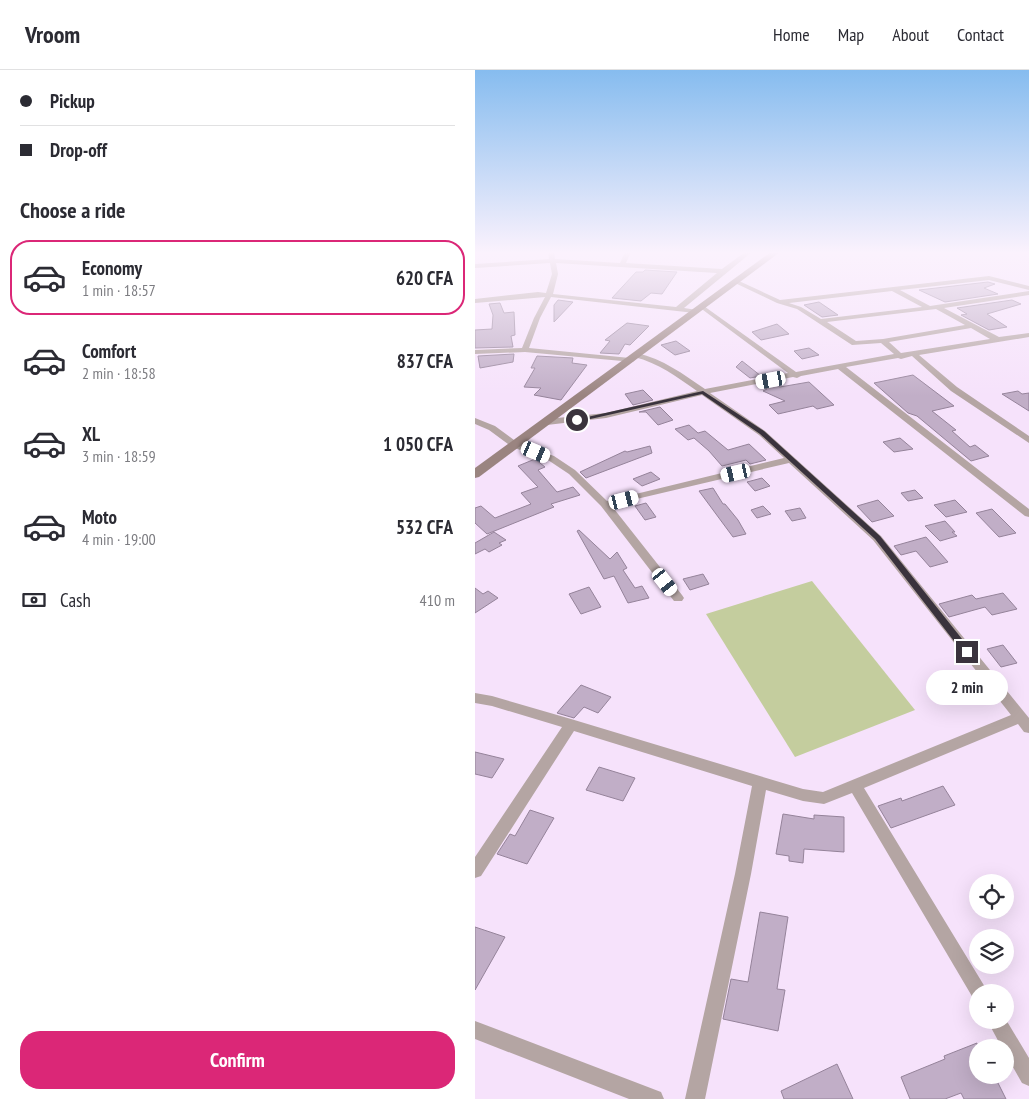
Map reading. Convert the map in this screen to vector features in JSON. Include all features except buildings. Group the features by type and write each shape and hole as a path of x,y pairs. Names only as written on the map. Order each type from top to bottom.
{"main road":[{"path":"475,474 710,300"}],"street":[{"path":"525,350 537,318 546,300"},
{"path":"595,300 678,309 698,308 797,376"},
{"path":"678,309 689,300"},
{"path":"775,300 799,308 855,343 883,341 973,326"},
{"path":"779,302 796,300"},
{"path":"917,300 998,340"},
{"path":"821,321 981,300"},
{"path":"547,422 577,420 703,392 901,356 1029,336"},
{"path":"883,341 901,356"},
{"path":"475,352 525,350 633,357 653,359 668,367 762,433 877,538 1025,723 824,798 803,795 571,724 492,701 475,698"},
{"path":"914,354 954,389 1029,440"},
{"path":"841,367 1029,514"},
{"path":"475,421 492,428 515,444 558,463 572,472 605,504 678,598"},
{"path":"605,504 792,459"},
{"path":"475,870 571,724"},
{"path":"695,1099 743,874 760,782"},
{"path":"855,786 974,984"},
{"path":"1000,1029 1029,1076"},
{"path":"475,1030 654,1099"}],"green space":[{"path":"812,581 915,710 795,757 706,614"}],"route":[{"path":"577,420 703,392 762,433 877,538 903,568 967,652"}]}
